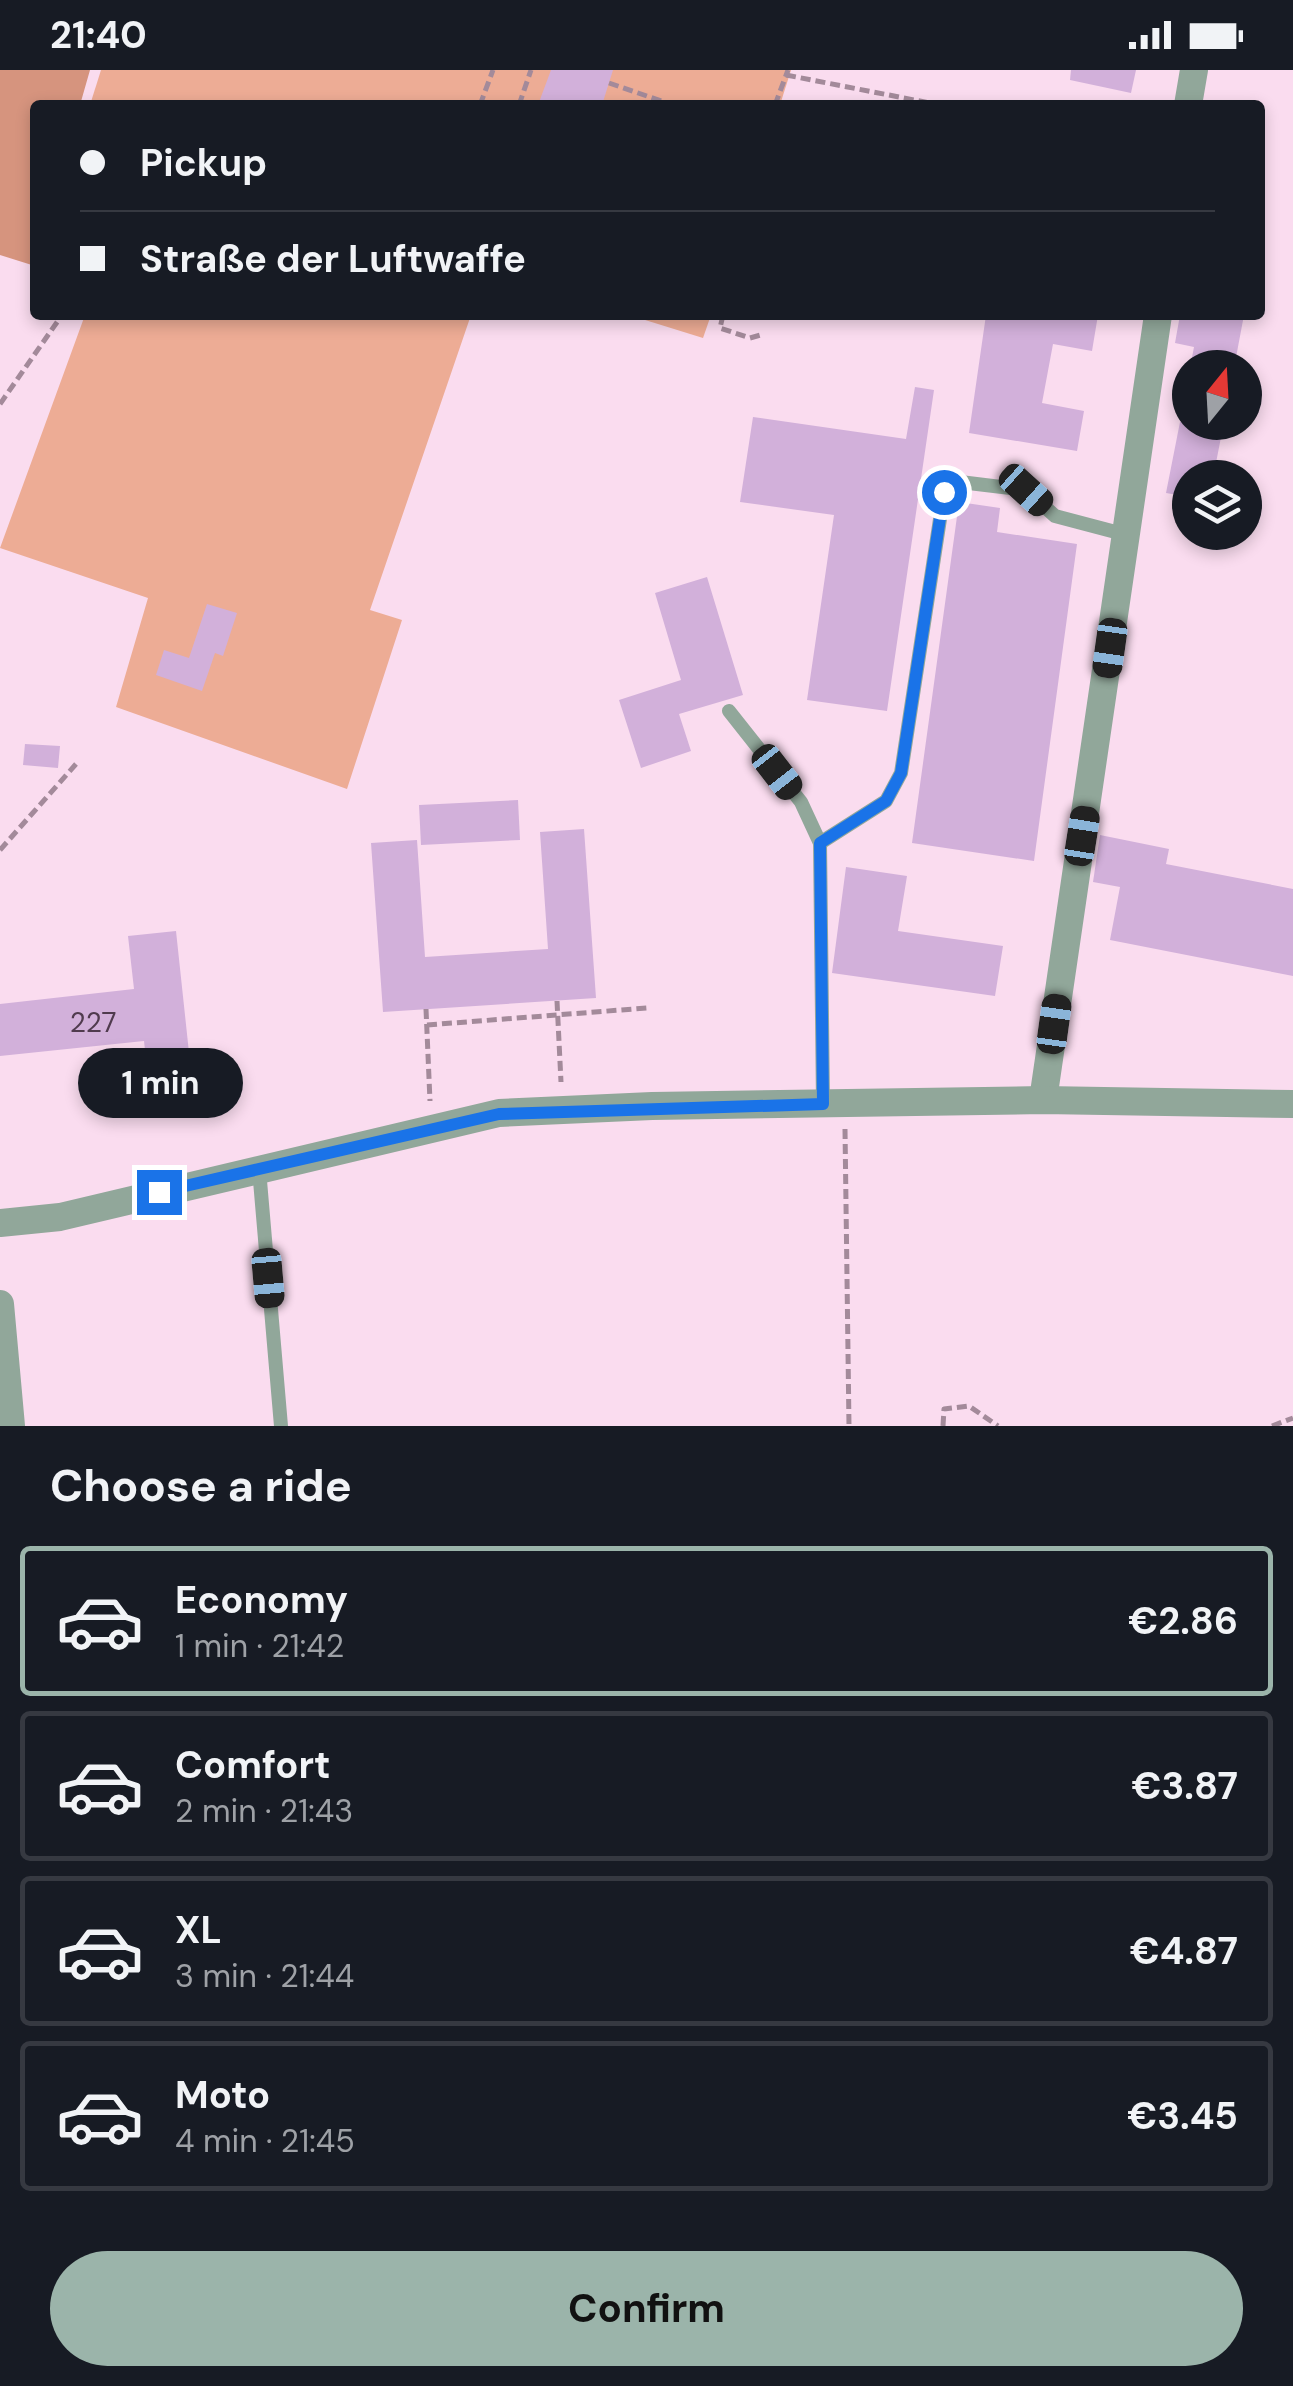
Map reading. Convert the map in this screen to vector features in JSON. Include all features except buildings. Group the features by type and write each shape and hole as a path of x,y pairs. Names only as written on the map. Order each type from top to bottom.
{"street":[{"path":"1189,100 1194,70"},
{"path":"1043,1100 1157,320"},
{"path":"0,1223 60,1217 430,1126 562,1108 1043,1100 1293,1104"},
{"path":"0,1304 12,1426"}],"lane":[{"path":"820,843 886,801 901,773 944,492 952,481 1026,490 1055,516 1126,535"},
{"path":"729,710 801,802 820,843 834,1103"},
{"path":"259,1168 281,1426"}],"path":[{"path":"482,100 493,70"},
{"path":"520,100 531,70"},
{"path":"777,100 787,72 917,100"},
{"path":"609,84 657,100"},
{"path":"0,404 59,320"},
{"path":"722,320 720,328 750,338 764,334"},
{"path":"1,850 76,764"},
{"path":"557,1000 562,1108"},
{"path":"426,1025 647,1008"},
{"path":"426,1009 430,1126"},
{"path":"834,1103 848,1426"},
{"path":"943,1426 944,1409 970,1406 998,1426"},
{"path":"1272,1426 1293,1418"}],"shaded area":[{"path":"0,70 90,70 81,100 30,100 30,264 0,255"},
{"path":"101,70 791,70 782,100 92,100"},
{"path":"83,320 469,320 370,610 402,620 347,789 116,707 148,598 0,548"},
{"path":"645,320 709,320 703,338"}],"route":[{"path":"159,1192 430,1126 499,1114 562,1108 823,1104 820,843 886,801 901,773 944,492"}]}
